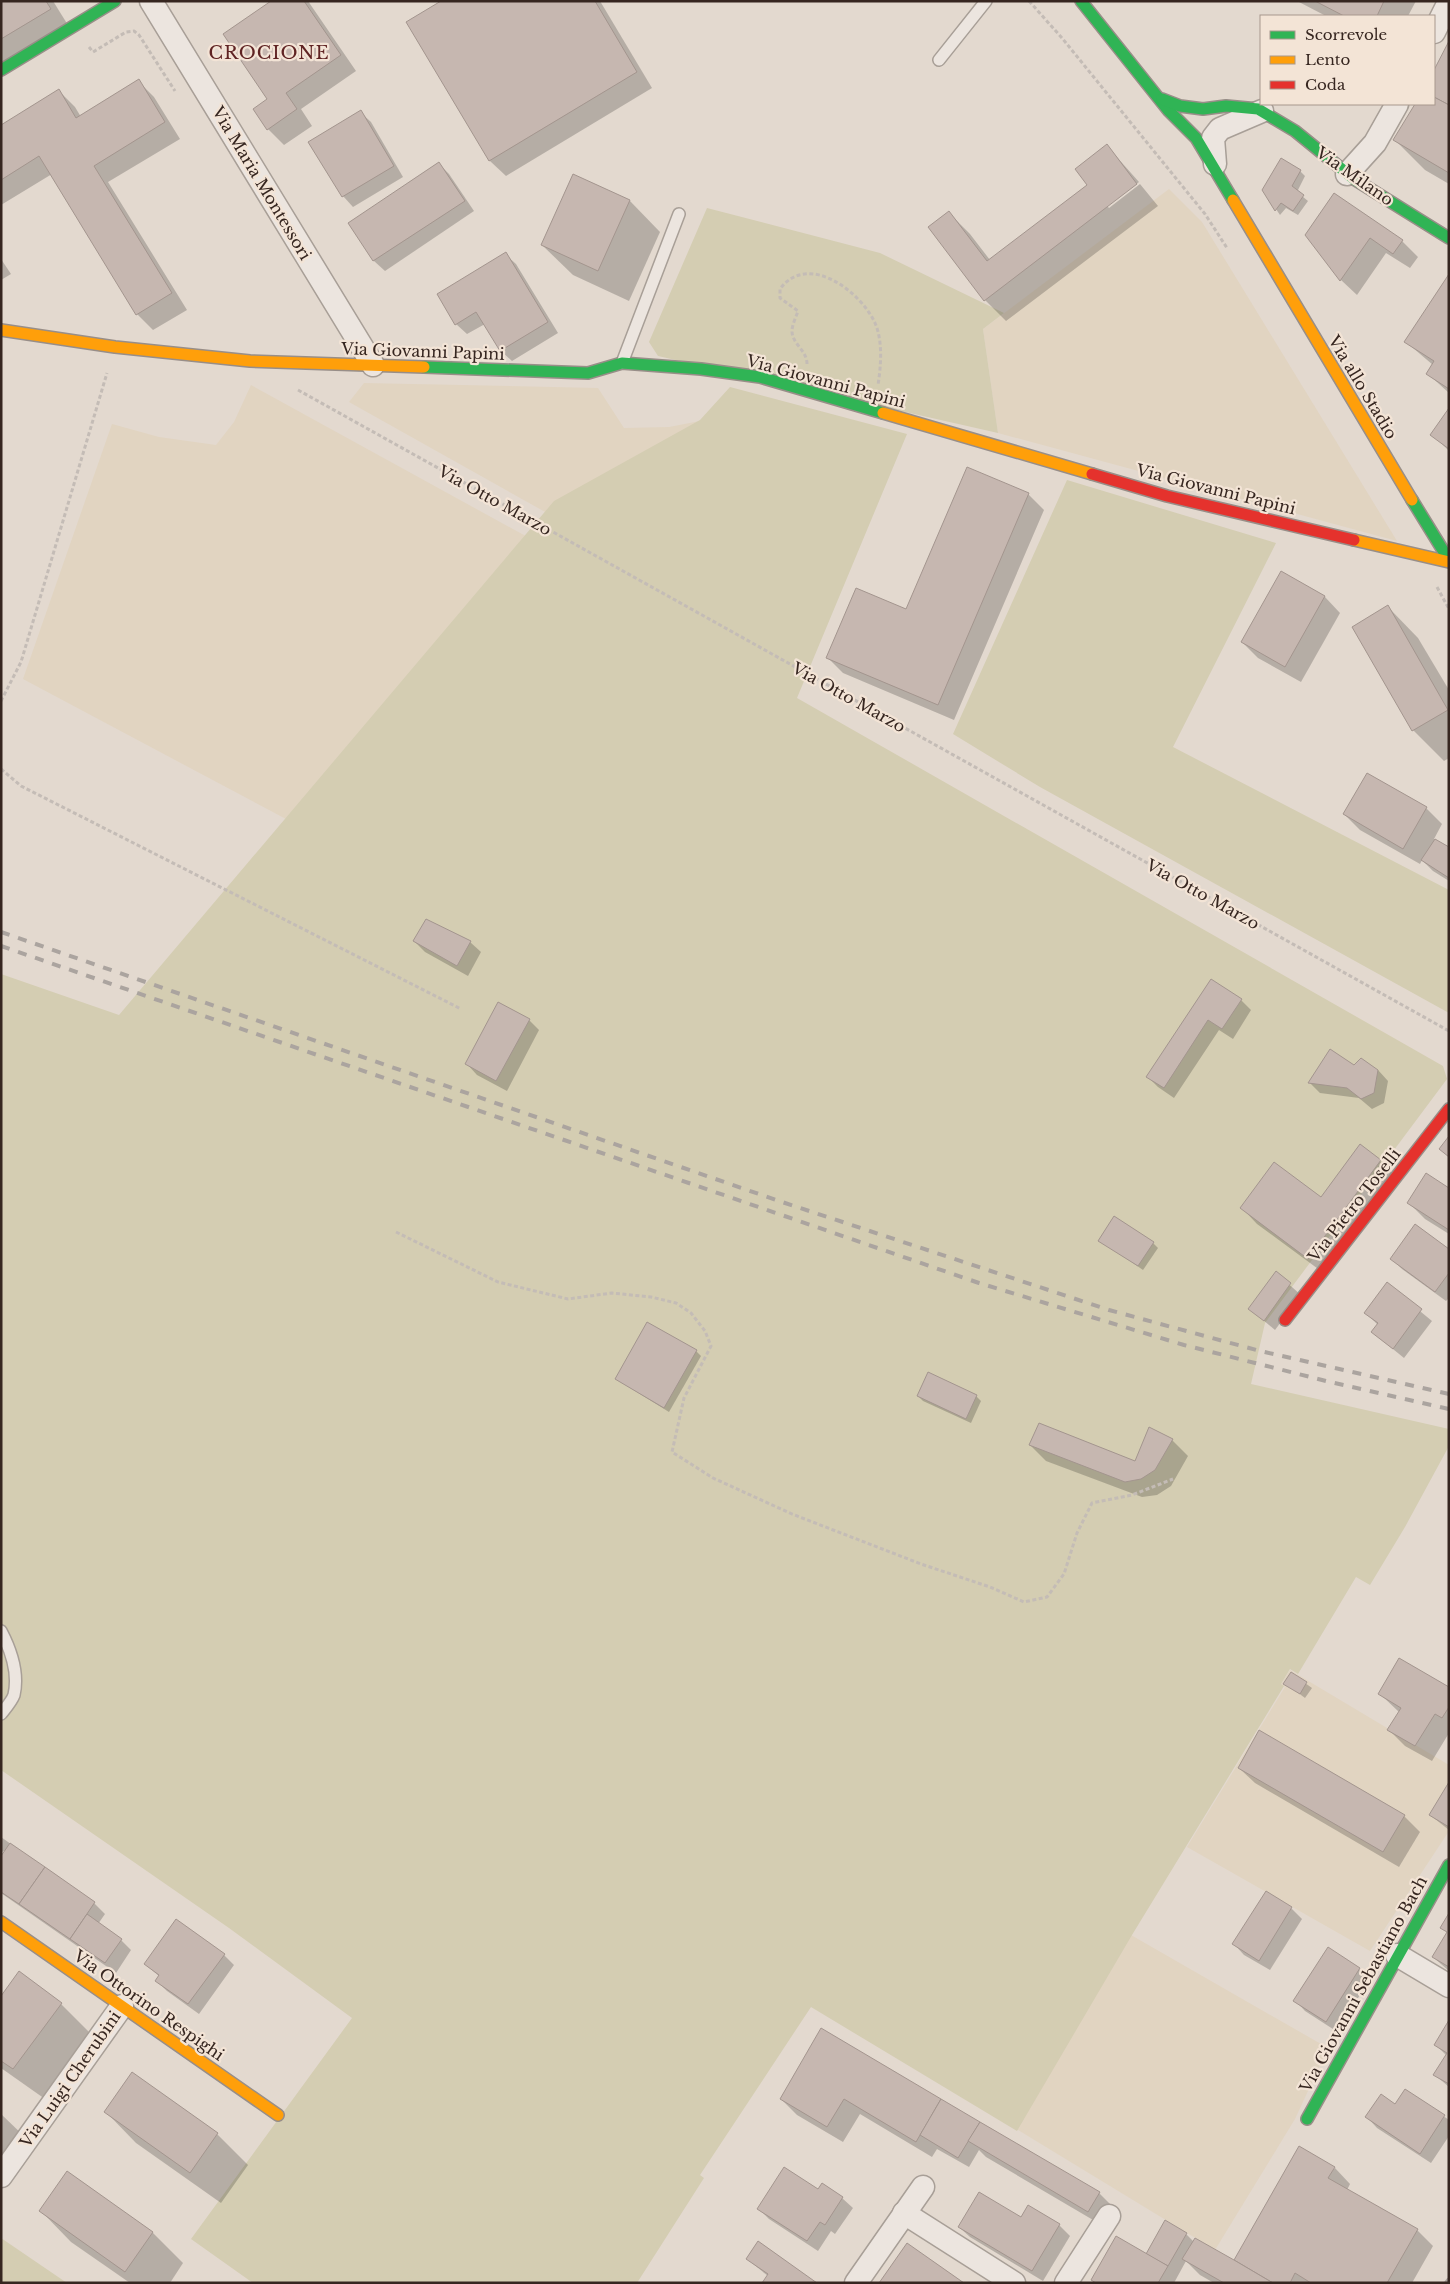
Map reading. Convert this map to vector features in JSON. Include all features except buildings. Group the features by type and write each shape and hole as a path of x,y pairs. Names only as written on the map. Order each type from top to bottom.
{"street":[{"name":"Via Maria Montessori","path":"152,1 373,365"},
{"path":"1435,30 1449,2"},
{"path":"1084,3 1168,110 1169,127"},
{"path":"1,70 72,26 101,5"},
{"name":"Via Milano","path":"1159,98 1180,106 1196,109 1241,106 1262,112 1296,131 1347,174 1449,238"},
{"path":"1347,174 1374,143 1396,105"},
{"name":"Via allo Stadio","path":"1168,110 1184,122 1215,164 1249,231 1449,561"},
{"path":"1215,164 1213,138 1220,129 1262,112"},
{"name":"Via allo Stadio","path":"1213,190 1249,231"},
{"name":"Via Giovanni Papini","path":"1,330 115,346 250,361 588,373 622,363 701,369 760,377 1167,496 1449,561"},
{"name":"Via Pietro Toselli","path":"1284,1320 1449,1109"},
{"name":"Via Giovanni Sebastiano Bach","path":"1307,2119 1449,1865"},
{"name":"Via Ottorino Respighi","path":"1,1922 278,2114"},
{"path":"1397,1955 1449,1986"},
{"name":"Via Luigi Cherubini","path":"1,2176 122,2006"},
{"path":"856,2283 922,2187"},
{"path":"904,2213 1014,2283"},
{"path":"1066,2283 1109,2216"}],"lane":[{"path":"940,60 986,1"},
{"path":"622,363 679,214"},
{"path":"1,1631 9,1646 16,1672 14,1696 1,1714"}],"path":[{"path":"1029,1 1062,38 1205,214 1231,256"},
{"path":"72,26 93,52 126,32 136,32 178,96"},
{"path":"800,389 807,362 804,351 795,341 792,332 798,311 780,298 780,289 792,278 825,275 839,282 866,306 876,324 879,338 880,373 872,410"},
{"path":"1,701 20,662 115,346"},
{"name":"Via Otto Marzo","path":"290,385 1449,1031"},
{"path":"1418,555 1449,608"},
{"path":"1,769 21,786 461,1010"},
{"path":"396,1232 498,1282 568,1299 612,1293 652,1297 676,1303 691,1313 705,1331 710,1346 684,1398 672,1452 713,1478 792,1514 920,1564 990,1587 1024,1602 1047,1597 1064,1574 1077,1532 1092,1503 1132,1495 1174,1480"}],"shaded area":[{"path":"1169,189 1202,222 1397,541 998,433 983,329"},
{"path":"707,208 880,253 1004,313 983,329 998,433 658,356 649,342"},
{"path":"364,383 598,388 624,428 669,427 700,421 811,661 349,402"},
{"path":"251,385 800,687 560,965 23,679 112,424 159,437 216,445 234,422"},
{"path":"730,387 907,434 797,698 1443,1066 1447,1079 1265,1323 1251,1384 1449,1429 1449,1446 1405,1527 1370,1585 1356,1577 1298,1674 1290,1669 1281,1684 1284,1686 1132,1935 1017,2131 811,2007 700,2175 704,2178 637,2283 253,2283 191,2239 352,2018 229,1928 1,1770 1,974 119,1015 554,501 700,420"},
{"path":"1067,480 1276,543 1173,747 1449,890 1449,1013 1040,787 953,734"},
{"path":"1290,1670 1449,1765 1449,1831 1370,1951 1187,1847 1285,1687 1281,1684"},
{"path":"1131,1935 1328,2048 1295,2119 1215,2250 834,2018"},
{"path":"1,2238 67,2283 1,2283"}],"railway":[{"path":"1,932 782,1202 1109,1310 1260,1351 1449,1394"},
{"path":"1,946 979,1283 1184,1345 1326,1381 1449,1409"},
{"path":"1446,2283 1449,2279"}],"traffic: fast":[{"path":"1,70 115,1"},
{"path":"1081,1 1168,110 1196,138 1233,200"},
{"path":"1162,99 1180,106 1203,109 1226,106 1258,109 1295,131 1354,179 1449,238"},
{"path":"424,367 588,373 622,363 701,369 760,377 883,413"},
{"path":"1412,500 1449,560"},
{"path":"1307,2119 1449,1865"}],"traffic: slow":[{"path":"1233,200 1412,500"},
{"path":"1,330 115,347 250,361 424,367"},
{"path":"883,413 1092,474"},
{"path":"1354,540 1449,562"},
{"path":"1,1922 278,2115"}],"traffic: jam":[{"path":"1092,474 1167,496 1354,540"},
{"path":"1285,1320 1449,1109"}],"district":[{"name":"CROCIONE","path":"269,53"}]}
